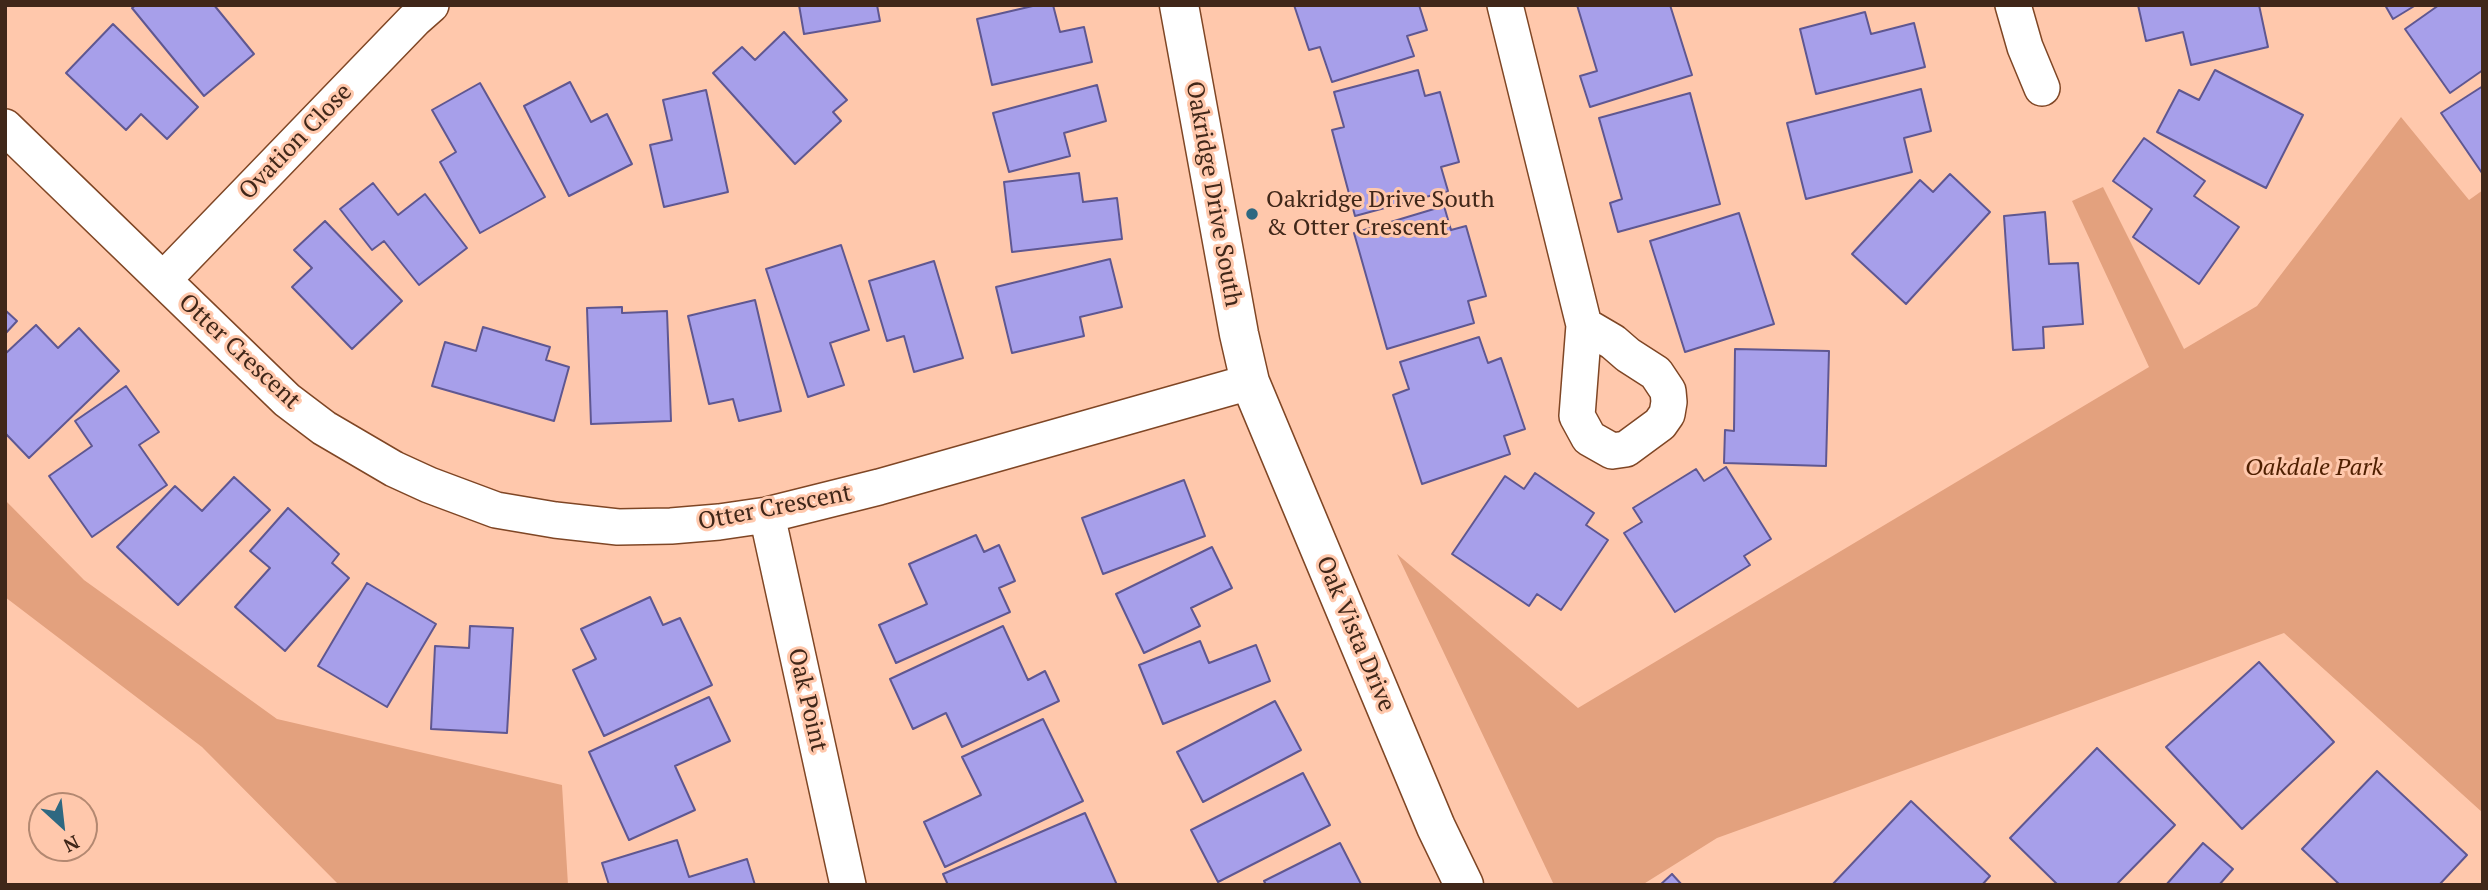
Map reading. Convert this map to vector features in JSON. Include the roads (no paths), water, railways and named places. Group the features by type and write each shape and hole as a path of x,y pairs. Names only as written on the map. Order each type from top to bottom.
{"street":[{"name":"Ovation Close","path":"163,280 431,5"},
{"name":"Oakridge Drive South","path":"1179,5 1250,382"},
{"path":"1506,5 1584,325"},
{"path":"2013,5 2025,47 2042,88"},
{"name":"Otter Crescent","path":"5,127 287,400 324,428 394,469 440,490 496,510 618,527 683,525 767,515 879,487 1250,382"},
{"name":"Oak Vista Drive","path":"1250,382 1436,827 1464,885"},
{"name":"Oak Point","path":"767,515 848,885"}],"place":[{"name":"Oakridge Drive South & Otter Crescent","path":"1252,214"}],"park label":[{"name":"Oakdale Park","path":"2314,468"}]}
